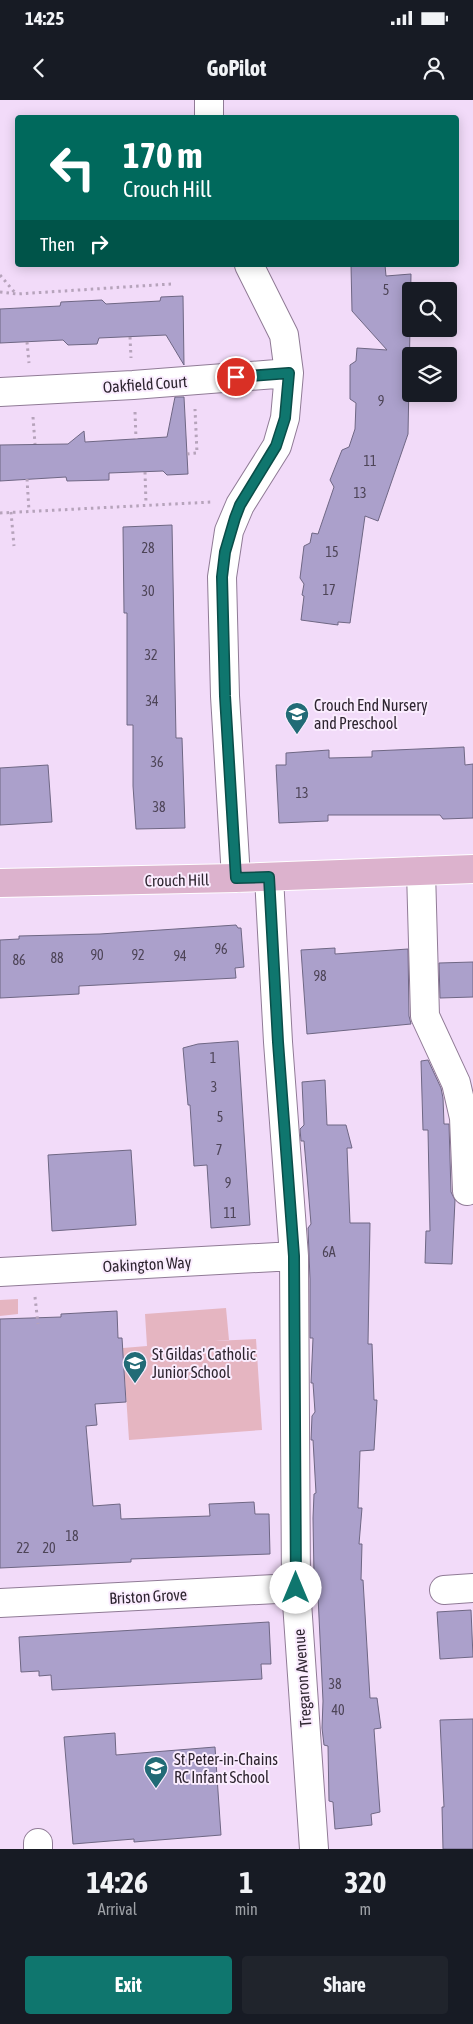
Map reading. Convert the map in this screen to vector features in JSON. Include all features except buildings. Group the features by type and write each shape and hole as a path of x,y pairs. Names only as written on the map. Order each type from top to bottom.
{"main road":[{"name":"Crouch Hill","path":"0,883 236,878 473,869"}],"street":[{"path":"208,115 209,100"},
{"path":"236,878 225,696 222,577 229,531 240,505 276,446 285,418 289,373 284,335 250,267"},
{"name":"Oakfield Court","path":"0,392 194,381 289,373"},
{"path":"421,871 425,1016 456,1083 460,1100 464,1118 466,1191"},
{"name":"Tregaron Avenue","path":"269,877 294,1256 296,1588 314,1849"},
{"name":"Oakington Way","path":"0,1272 294,1256"},
{"name":"Briston Grove","path":"0,1603 296,1588"},
{"path":"444,1590 473,1588"}],"path":[{"path":"0,275 17,294"},
{"path":"0,292 17,294 172,284"},
{"path":"187,454 197,453 194,381"},
{"path":"144,472 146,504"},
{"path":"27,479 29,511"},
{"path":"0,513 146,504 211,502 240,505"},
{"path":"11,512 14,546"},
{"path":"36,1303 38,1324"}],"shaded area":[{"path":"18,1299 18,1314 0,1316 0,1300"},
{"path":"226,1308 229,1340 215,1341 256,1339 262,1430 129,1440 123,1348 147,1346 145,1314"}],"place":[{"name":"Crouch End Nursery and Preschool","path":"297,735"},
{"name":"St Gildas' Catholic Junior School","path":"135,1384"},
{"name":"St Peter-in-Chains RC Infant School","path":"156,1789"}],"route":[{"path":"236,377 289,373 285,418 276,446 240,505 229,531 222,577 225,696 236,878 269,877 278,1042 294,1256 296,1588"}]}
